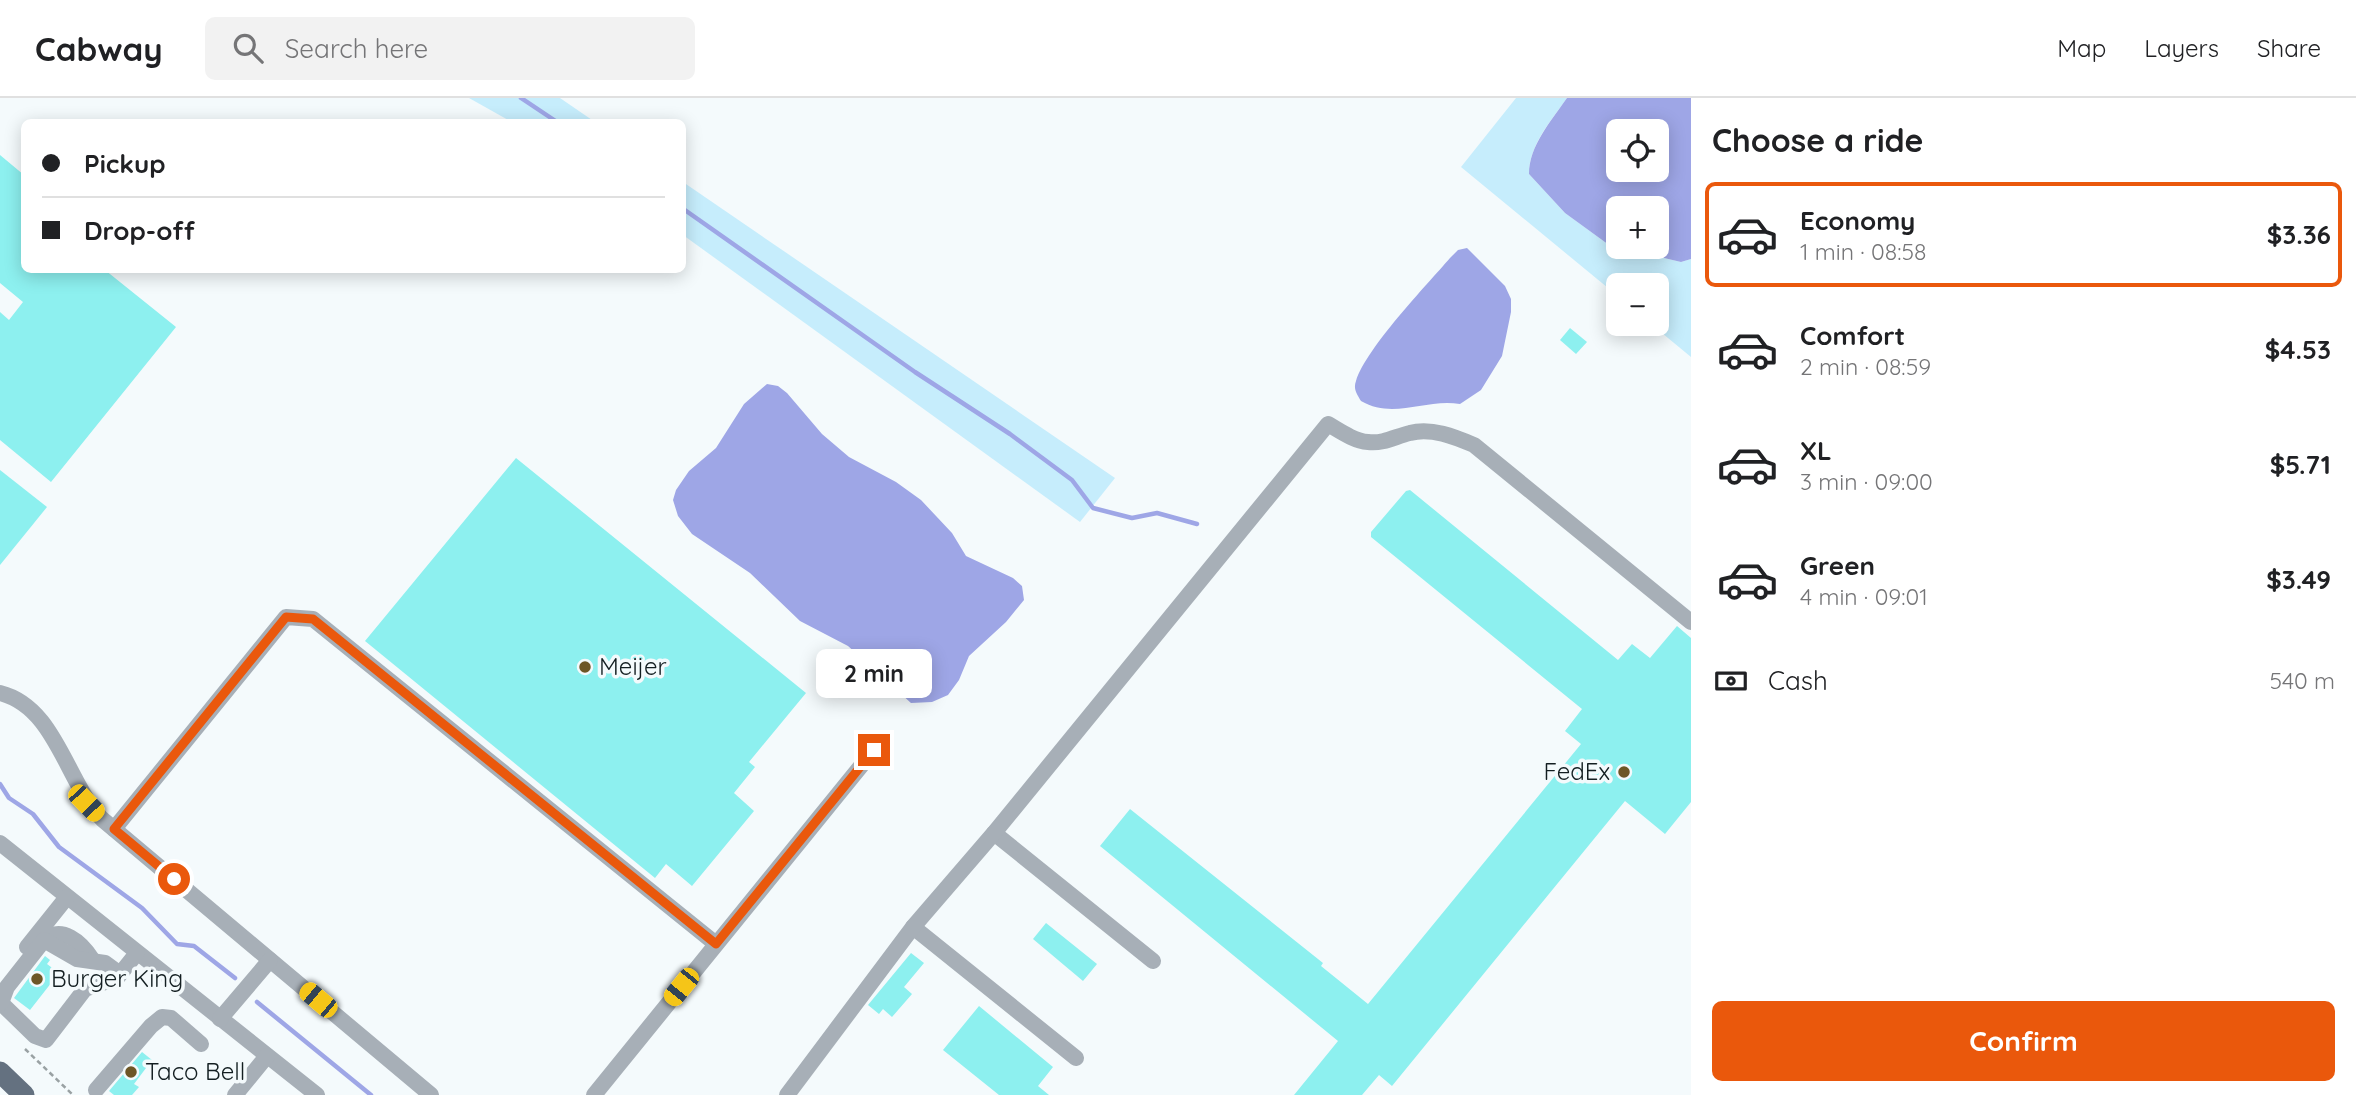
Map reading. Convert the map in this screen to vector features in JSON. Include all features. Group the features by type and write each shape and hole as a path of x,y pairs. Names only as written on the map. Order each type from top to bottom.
{"main road":[{"path":"0,1072 23,1095"}],"lane":[{"path":"787,1095 913,927 994,833 1328,424 1368,442 1394,440 1412,432 1432,432 1453,436 1474,445 1691,622"},
{"path":"114,829 286,617 313,619 716,944"},
{"path":"0,693 12,696 37,715 86,803 432,1095"},
{"path":"594,1095 874,750"},
{"path":"994,833 1153,961"},
{"path":"3,853 67,897 317,1095"},
{"path":"0,981 67,897"},
{"path":"913,927 1076,1058"},
{"path":"120,974 105,963 92,959 77,959 44,940 7,987 1,1003 35,1036 46,1040 85,989 107,983 120,974 137,953"},
{"path":"220,1018 270,960"},
{"path":"96,1090 151,1026 162,1017 171,1018 201,1044"},
{"path":"235,1095 267,1056"}],"path":[{"path":"18,1042 73,1095"}],"shaded area":[{"path":"469,98 560,98 591,119 507,119"},
{"path":"1516,98 1567,98 1537,143 1529,174 1565,213 1606,243 1606,259 1668,259 1681,262 1691,259 1691,357 1666,336 1669,336 1669,273 1606,273 1606,286 1461,167"},
{"path":"686,184 1115,478 1080,522 686,237"}],"water":[{"path":"1567,98 1691,98 1691,259 1681,262 1668,259 1669,196 1606,196 1606,243 1565,213 1529,174 1533,154 1548,125"},
{"path":"1467,248 1505,286 1511,299 1502,356 1481,390 1460,404 1386,409 1361,401 1355,384 1372,351 1450,258 1458,250"},
{"path":"767,384 778,386 787,393 822,434 849,457 896,482 921,500 952,533 966,556 1013,578 1022,586 1024,600 1006,622 969,656 959,680 948,695 932,702 911,703 848,646 800,621 750,573 692,534 678,516 673,500 676,490 689,471 716,448 744,404"}],"building":[{"path":"0,155 21,172 21,273 109,273 176,327 51,482 0,440 0,312 9,320 23,302 0,283"},
{"path":"1570,328 1587,342 1576,354 1560,340"},
{"name":"Meijer","path":"516,458 806,693 749,762 755,767 734,793 754,811 692,886 666,864 655,878 365,641"},
{"path":"0,470 47,507 0,565"},
{"name":"FedEx","path":"1410,490 1618,660 1632,644 1650,658 1677,626 1691,638 1691,802 1665,834 1625,801 1392,1086 1379,1075 1362,1095 1294,1095 1338,1041 1100,846 1130,809 1323,963 1321,966 1368,1004 1581,744 1565,731 1582,709 1371,537 1371,532 1406,491"},
{"path":"1046,923 1097,964 1083,981 1033,939"},
{"path":"911,953 924,963 904,987 912,994 892,1017 883,1009 879,1014 868,1005"},
{"name":"Burger King","path":"45,956 50,960 47,964 59,973 30,1010 14,998"},
{"path":"979,1006 1053,1067 1038,1086 1049,1095 999,1095 943,1050"},
{"name":"Taco Bell","path":"142,1052 152,1060 134,1084 139,1087 132,1095 114,1095 109,1091"}],"waterway":[{"path":"521,98 552,119"},
{"path":"686,211 915,372 1010,434 1072,480 1093,508 1132,518 1157,513 1197,524"},
{"path":"0,784 9,798 33,814 59,847 142,908 177,944 194,946 235,978"},
{"path":"257,1002 371,1095"}],"place":[{"name":"Meijer","path":"585,667"},
{"name":"FedEx","path":"1624,772"},
{"name":"Burger King","path":"37,979"},
{"name":"Taco Bell","path":"131,1072"}],"route":[{"path":"174,879 114,829 286,617 313,619 716,944 874,750"}]}
